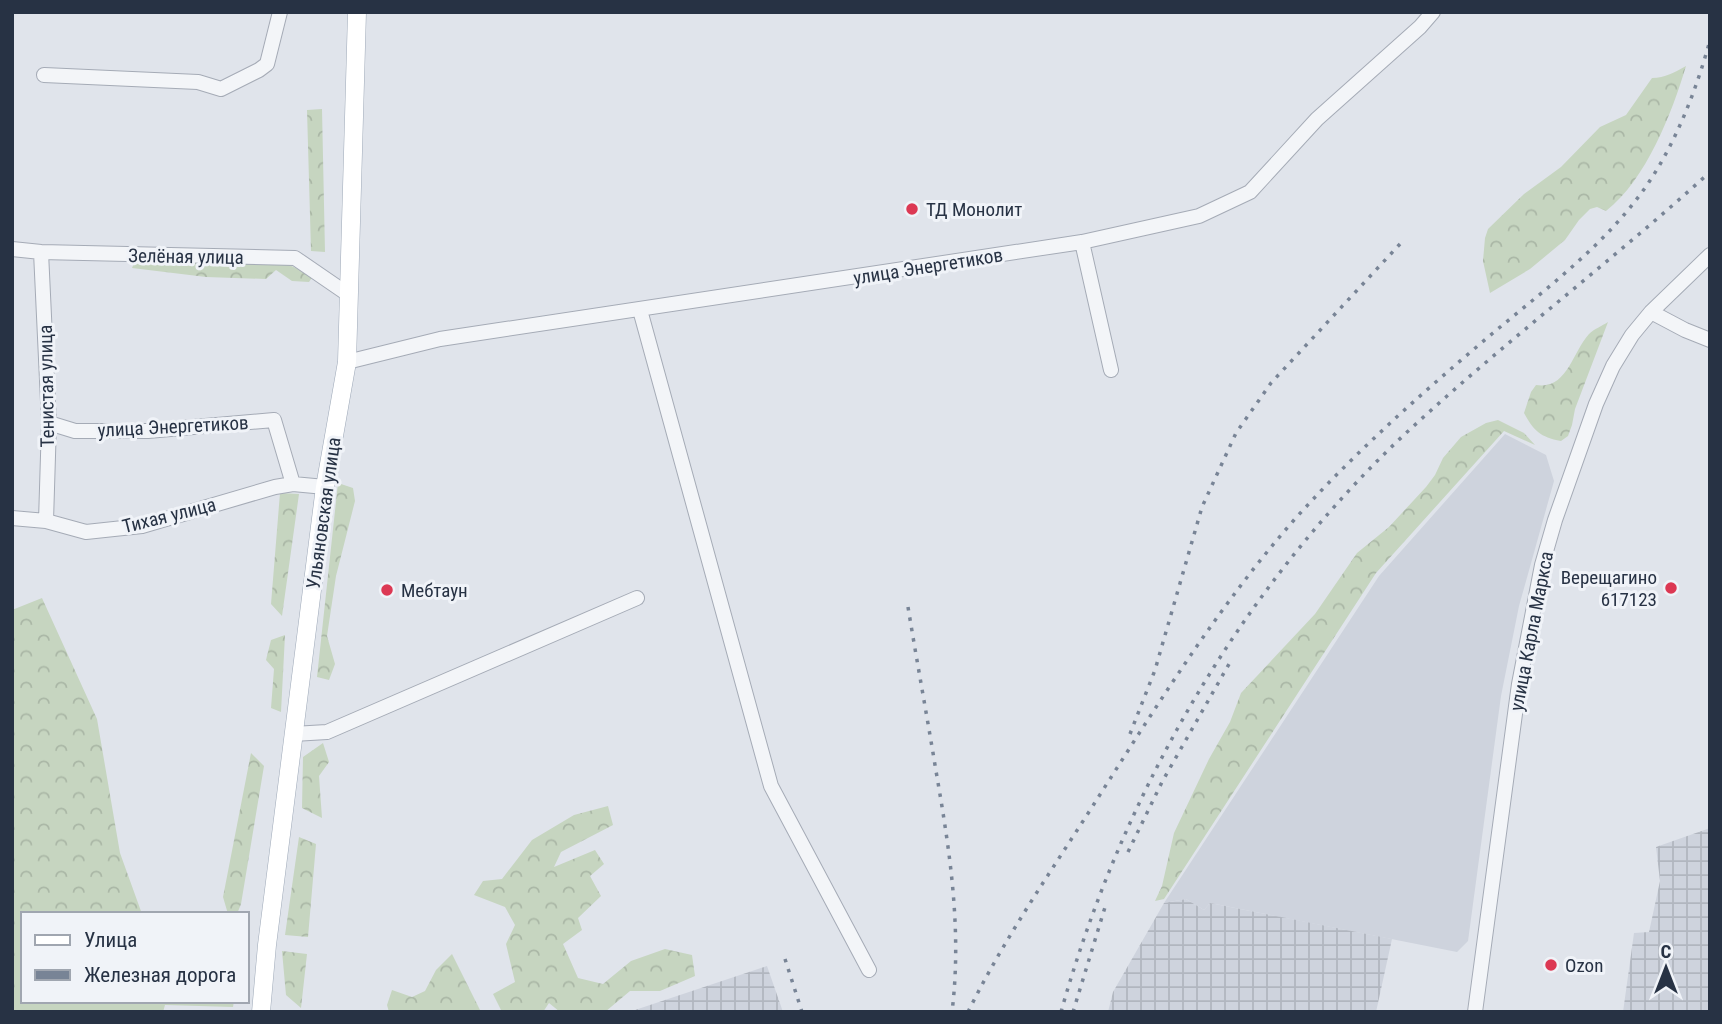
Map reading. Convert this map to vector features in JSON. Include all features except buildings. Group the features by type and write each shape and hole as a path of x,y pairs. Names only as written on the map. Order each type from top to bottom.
{"main road":[{"name":"Ульяновская улица","path":"261,1012 267,945 325,487 347,362 357,13"}],"street":[{"path":"44,75 198,82 220,89 260,71 267,64 280,12"},
{"path":"345,12 357,13"},
{"name":"улица Энергетиков","path":"347,362 440,340 1082,242 1199,216 1250,191 1317,119 1420,20 1433,12"},
{"path":"1082,242 1111,370"},
{"name":"Зелёная улица","path":"12,249 295,258 349,295"},
{"name":"Тенистая улица","path":"41,252 49,423 46,521"},
{"name":"улица Карла Маркса","path":"1475,1012 1519,684 1542,565 1555,520 1596,404 1626,346 1651,312 1710,255"},
{"path":"640,310 771,786 869,970"},
{"path":"1651,312 1685,331 1710,340"},
{"name":"улица Энергетиков","path":"49,423 75,431 148,431 274,420 293,484"},
{"name":"Тихая улица","path":"12,518 46,521 86,532 142,526 275,487 293,484 325,487"},
{"path":"293,734 327,733 637,598"}],"shaded area":[{"path":"1505,434 1546,455 1554,481 1519,606 1501,696 1468,941 1457,952 1210,903 1204,910 1186,899 1164,903 1379,576"},
{"path":"1710,828 1710,1012 1623,1012 1634,933 1649,932 1660,881 1656,847"},
{"path":"1186,899 1204,910 1210,903 1392,939 1376,1012 1108,1012 1113,992 1164,903"},
{"path":"767,966 783,1012 629,1012"}],"green space":[{"path":"1686,66 1656,144 1620,198 1606,211 1597,207 1590,209 1565,240 1530,269 1490,293 1483,261 1488,229 1524,194 1561,167 1600,127 1626,115 1652,78 1666,76"},
{"path":"322,109 325,252 311,251 307,110"},
{"path":"136,259 285,263 313,276 309,282 292,281 276,270 266,279 206,277 132,268"},
{"path":"1608,322 1575,409 1568,436 1561,441 1543,435 1535,429 1524,413 1531,392 1536,385 1555,382 1562,376 1589,334"},
{"path":"1498,420 1524,433 1535,445 1504,431 1376,573 1164,899 1155,901 1162,886 1174,833 1230,722 1241,693 1315,614 1357,553 1389,527 1426,487 1443,458 1461,437 1486,423"},
{"path":"338,483 353,488 355,501 336,576 327,636 335,664 329,680 317,677"},
{"path":"280,493 299,494 282,616 271,604"},
{"path":"42,598 97,719 120,853 141,912 21,912 21,1003 234,1003 233,1007 165,1005 163,1012 12,1012 12,610"},
{"path":"285,635 281,712 271,708 274,669 266,660 271,640"},
{"path":"323,743 329,762 319,776 322,818 302,808 303,757"},
{"path":"251,753 264,766 238,912 227,912 223,897"},
{"path":"608,806 613,825 561,852 554,867 595,850 604,864 590,876 601,896 578,918 582,930 563,944 578,978 603,984 631,961 665,949 692,955 695,976 660,991 630,991 605,1012 560,1012 549,1003 543,1012 502,1012 493,994 515,982 506,944 515,925 505,907 474,895 483,881 502,879 532,840 574,815"},
{"path":"299,837 316,844 308,937 285,935"},
{"path":"282,951 307,954 301,1008 286,995"},
{"path":"452,954 481,1012 389,1012 387,1005 392,990 412,997 425,991 436,970"}],"railway":[{"path":"968,1012 1044,881 1164,695 1239,588 1294,520 1365,447 1441,378 1577,263 1633,204 1669,149 1699,77 1710,40"},
{"path":"1061,1012 1087,931 1117,852 1153,775 1194,700 1240,628 1290,559 1345,494 1405,434 1710,172"},
{"path":"1130,734 1155,670 1202,507 1236,433 1271,383 1400,244"},
{"path":"908,607 950,861 956,951 952,1012"},
{"path":"1128,852 1162,782 1229,664"},
{"path":"1073,1012 1106,904"},
{"path":"785,959 802,1012"}],"place":[{"name":"ТД Монолит","path":"912,209"},
{"name":"Верещагино 617123","path":"1671,588"},
{"name":"Мебтаун","path":"387,590"},
{"name":"Ozon","path":"1551,965"}]}
